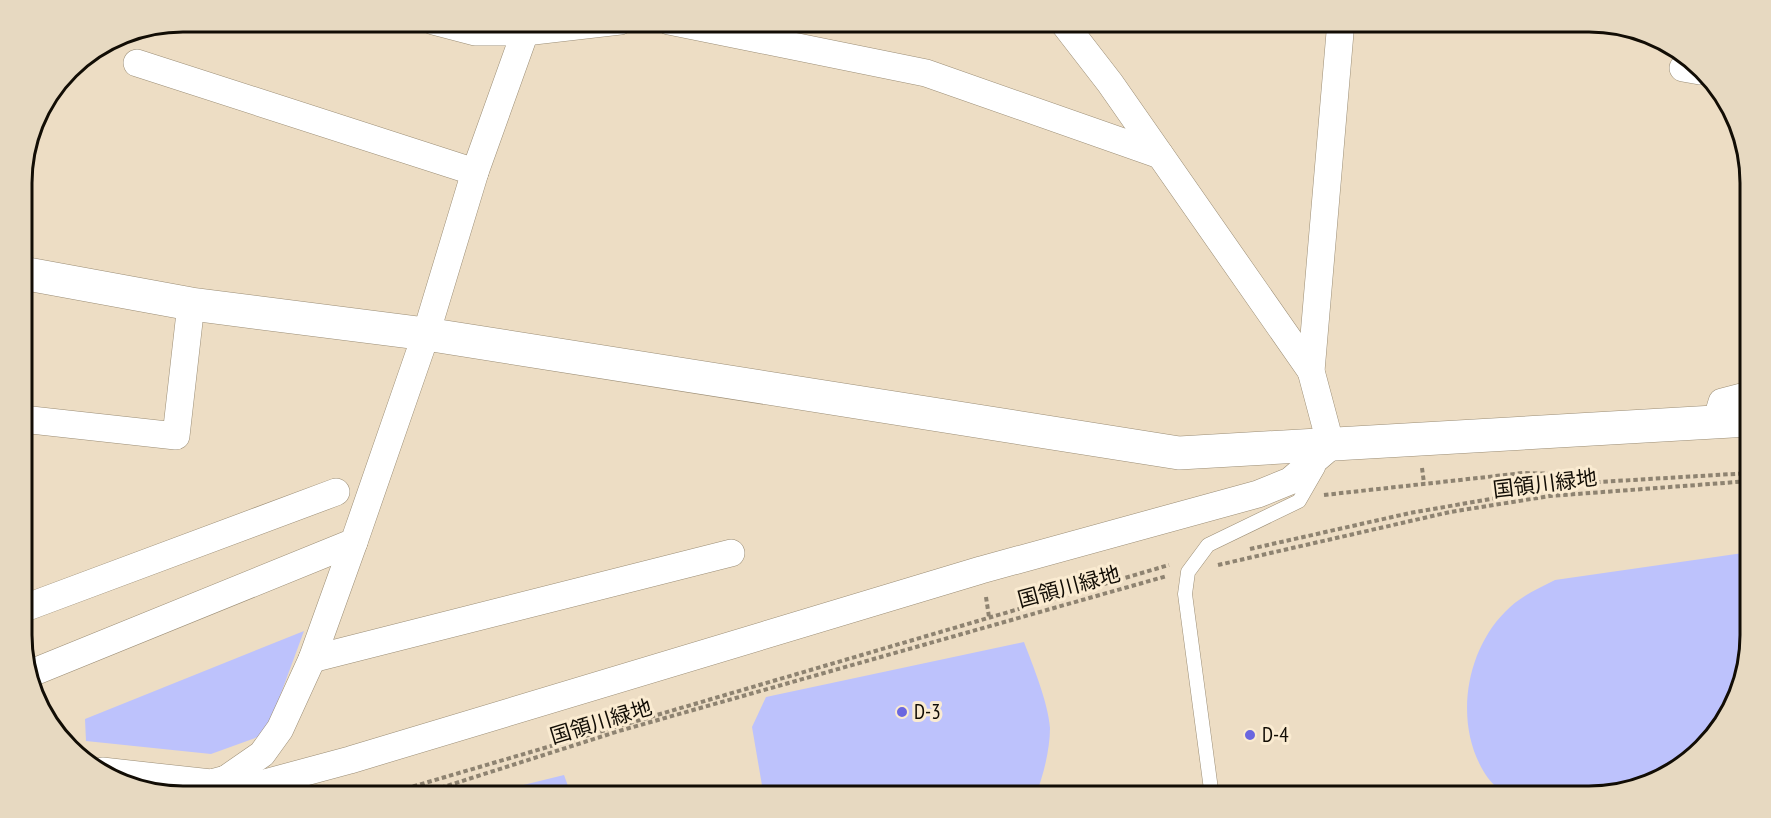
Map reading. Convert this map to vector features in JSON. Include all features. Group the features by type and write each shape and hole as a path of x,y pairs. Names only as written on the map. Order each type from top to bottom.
{"street":[{"path":"121,773 211,783 226,779 262,753 280,729 312,659 354,542 426,334 475,172 525,32"},
{"path":"723,32 926,73 1160,155"},
{"path":"1071,32 1110,83 1311,371"},
{"path":"1331,446 1311,371 1340,32"},
{"path":"137,63 475,172"},
{"path":"32,275 191,304 426,334 1179,453 1740,421"},
{"path":"32,419 176,436 191,304"},
{"path":"1716,422 1722,402 1740,397"},
{"path":"226,779 261,784 350,760 970,573 1258,494 1290,481 1331,446"},
{"path":"32,605 336,492"},
{"path":"36,671 354,542"},
{"path":"312,659 731,553"}],"lane":[{"path":"1211,786 1185,594 1192,567 1208,545 1299,501 1331,446"}],"path":[{"path":"1299,501 1424,483 1523,473 1558,474 1582,483"},
{"path":"1239,552 1410,513 1582,483 1740,474"},
{"name":"国領川緑地","path":"446,786 619,731 1192,567 1461,510 1550,496 1740,482"},
{"path":"413,786 1164,565 1192,567"}],"shaded area":[{"path":"1740,553 1740,636 1737,665 1728,693 1719,711 1702,735 1688,749 1655,771 1618,784 1598,786 1495,786 1477,758 1470,737 1467,715 1472,670 1480,648 1491,629 1510,607 1555,580"},
{"path":"304,631 266,734 211,754 86,741 85,719"},
{"name":"D-3","path":"1024,642 1049,718 1046,763 1039,786 762,786 752,727 766,697"},
{"path":"564,775 568,786 520,786"}],"place":[{"name":"D-3","path":"902,712"},
{"name":"D-4","path":"1250,735"}]}
